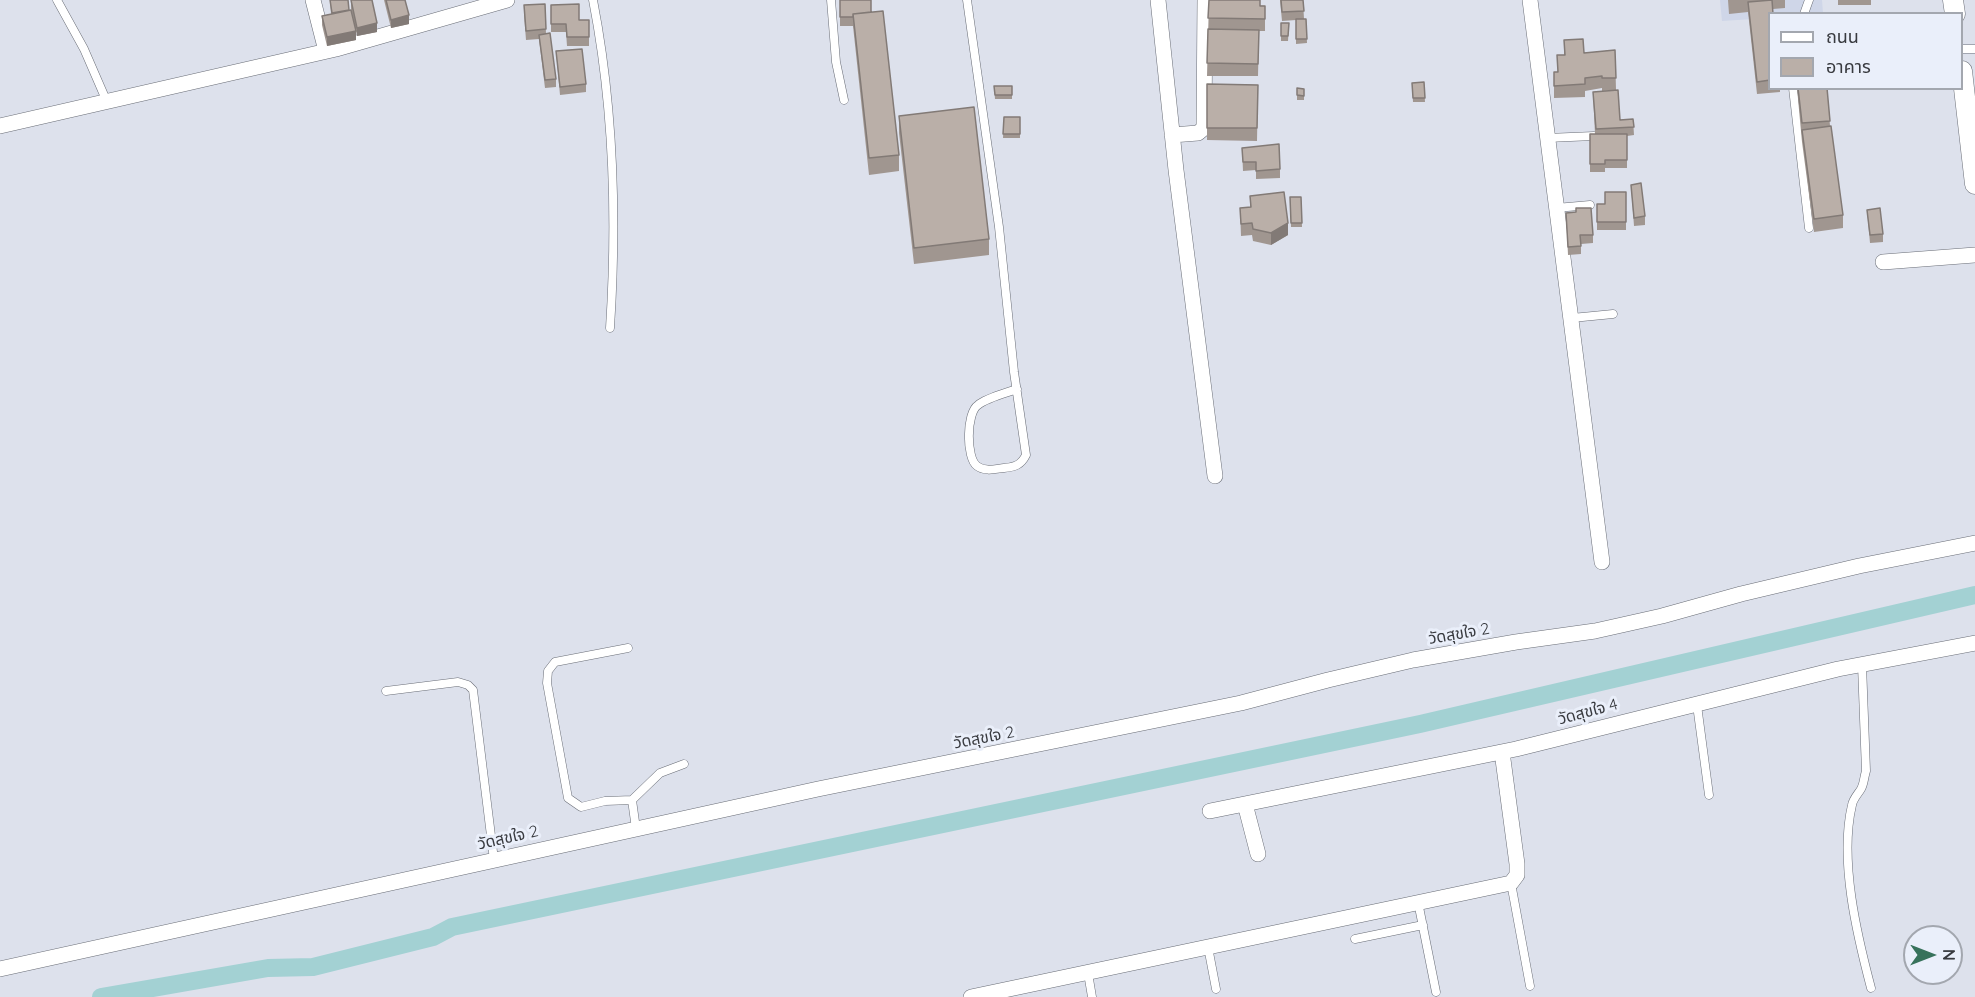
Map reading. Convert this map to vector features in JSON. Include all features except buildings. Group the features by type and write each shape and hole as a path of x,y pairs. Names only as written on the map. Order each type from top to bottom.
{"street":[{"path":"313,0 326,51"},
{"path":"0,126 326,51 507,0"},
{"path":"1158,0 1172,135 1215,476"},
{"path":"1172,135 1198,133 1204,128 1205,0"},
{"path":"1530,0 1602,562"},
{"path":"1963,80 1975,184"},
{"path":"1883,262 1975,255"},
{"name":"วัดสุขใจ 2","path":"0,969 818,789 1241,703 1413,660 1595,631 1859,566 1975,543"},
{"name":"วัดสุขใจ 4","path":"1210,811 1502,752 1862,665 1975,643"},
{"path":"971,997 1511,883 1517,875 1517,864 1502,752"},
{"path":"1245,804 1258,854"}],"lane":[{"path":"57,0 84,49 107,102"},
{"path":"593,0 600,35 614,184 614,265 610,328"},
{"path":"831,0 836,62 844,100"},
{"path":"967,0 999,227 1026,454 1023,462 1015,467 986,470 976,466 970,458 969,424 972,413 977,405 1017,389"},
{"path":"1793,90 1809,228"},
{"path":"1547,138 1594,136"},
{"path":"1556,208 1590,205"},
{"path":"1572,318 1613,314"},
{"path":"628,648 555,662 548,671 547,683 568,798 581,807 605,801 632,800 660,773 684,764"},
{"path":"1862,665 1866,771 1862,787 1852,803 1848,831 1848,876 1861,951 1871,988"},
{"path":"386,691 458,681 473,690 494,860"},
{"path":"1697,705 1709,795"},
{"path":"632,800 636,829"},
{"path":"1511,883 1530,986"},
{"path":"1418,902 1436,992"},
{"path":"1355,939 1423,925"},
{"path":"1208,947 1216,989"},
{"path":"1088,973 1092,997"}],"shaded area":[{"path":"1720,0 1822,0 1823,12 1768,12 1768,18 1722,21"}],"waterway":[{"path":"101,997 268,968 313,967 433,937 452,927 1420,724 1975,595"}]}
